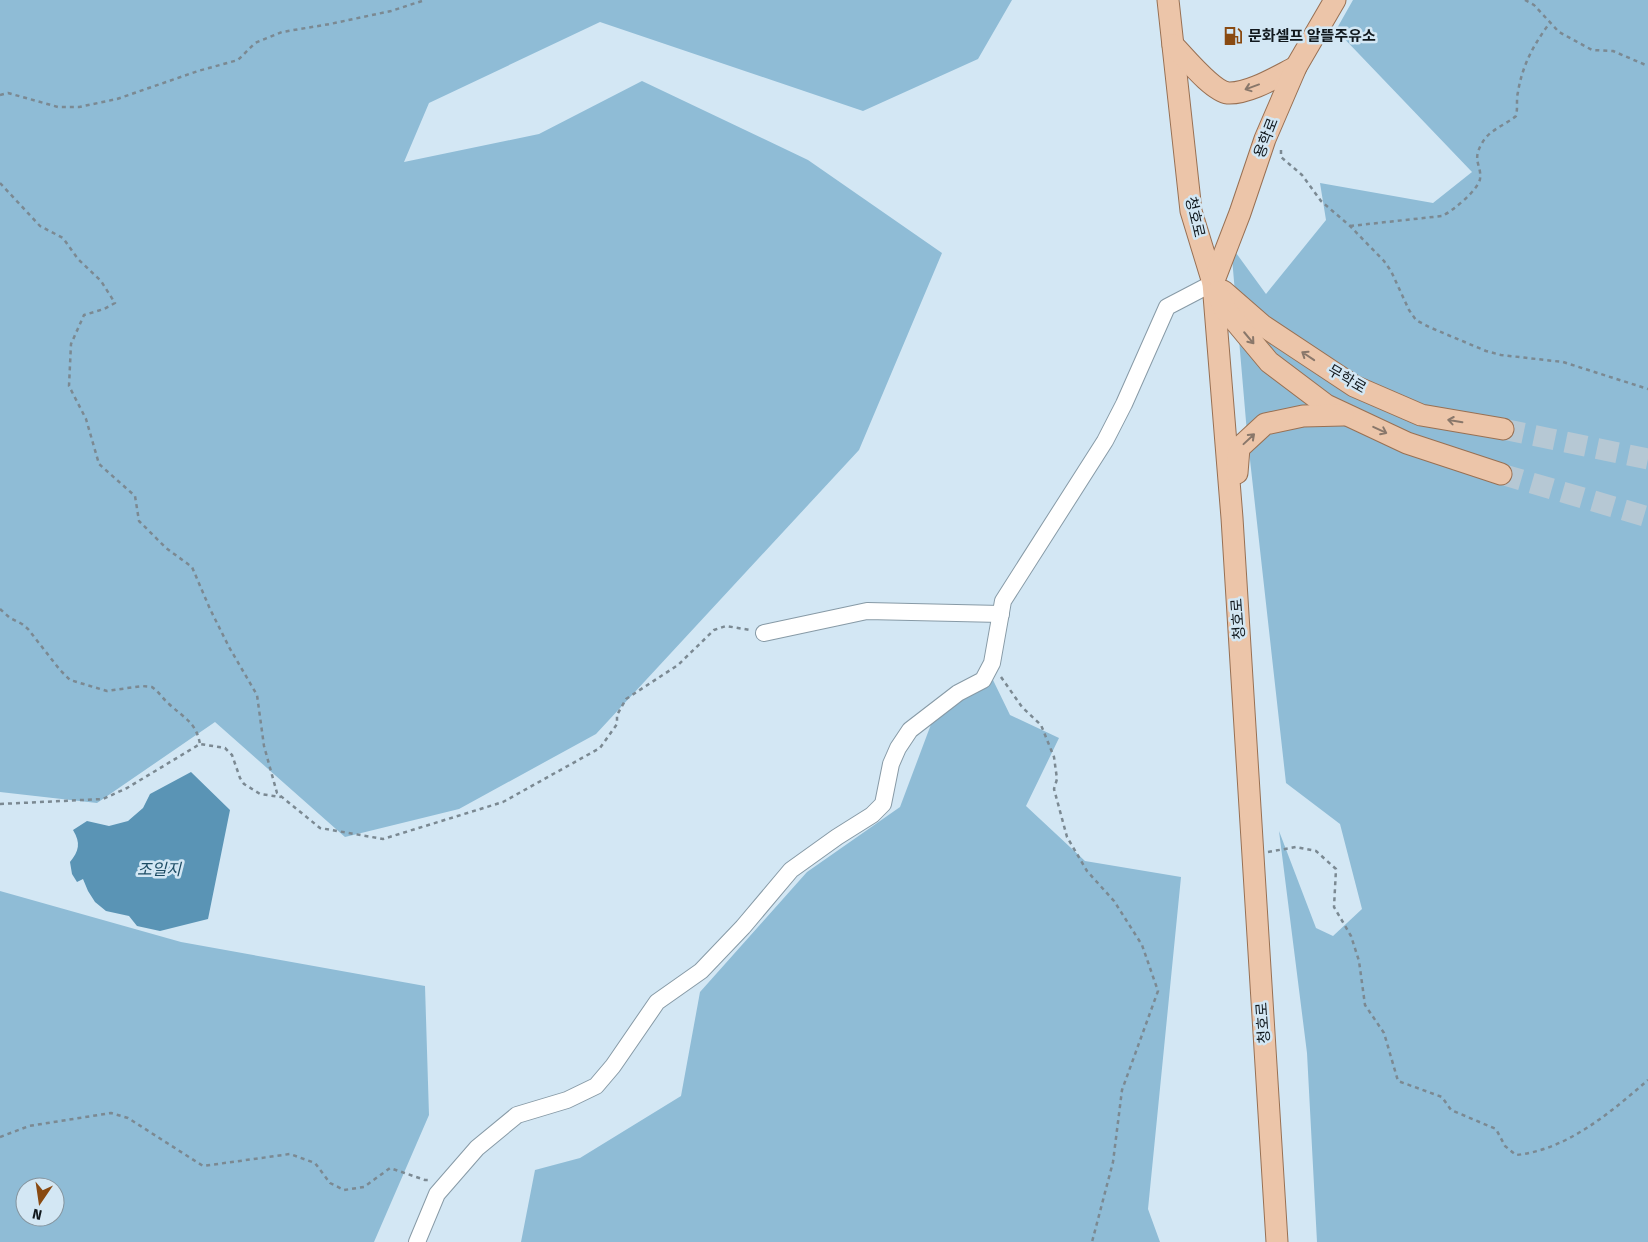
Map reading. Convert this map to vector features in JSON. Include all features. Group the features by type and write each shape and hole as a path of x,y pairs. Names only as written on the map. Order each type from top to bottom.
{"main road":[{"name":"청호로","path":"1168,0 1191,211 1213,283 1232,518 1277,1242"},
{"name":"용학로","path":"1213,283 1240,213 1264,139 1296,67 1335,0"},
{"path":"1173,45 1207,82 1227,93 1249,90 1296,67"},
{"path":"1213,283 1224,308 1269,362 1326,406 1407,443 1501,474"},
{"name":"무학로","path":"1213,283 1262,325 1354,386 1421,415 1503,429"},
{"path":"1232,518 1239,448 1265,424 1302,416 1346,415"}],"lane":[{"path":"417,1242 437,1194 477,1148 517,1115 567,1100 596,1086 613,1066 657,1002 701,971 743,927 791,870 872,815 882,804 891,764 898,748 910,730 958,693 983,680 992,663 1003,601 1105,441 1124,404 1167,307 1213,283"},
{"path":"764,633 867,611 1001,614"}],"path":[{"path":"0,95 8,93 58,107 79,106 117,99 198,71 238,60 254,42 282,32 391,11 425,0"},
{"path":"1525,0 1534,5 1559,32 1592,50 1613,51 1648,66"},
{"path":"1350,226 1442,216 1455,208 1474,189 1480,178 1477,160 1480,146 1491,132 1516,116 1517,93 1523,68 1550,24"},
{"path":"1281,146 1281,156 1286,162 1302,175 1321,201 1350,226 1391,271 1416,320 1486,351 1501,355 1563,362 1648,389"},
{"path":"0,183 40,226 63,238 78,258 101,281 115,302 104,309 84,315 71,344 69,386 86,419 98,464 135,496 139,521 166,548 192,567 229,647 257,695 264,746 277,792 320,828 383,839 503,802 600,748 617,724 618,715 626,699 678,665 714,630 726,626 764,633"},
{"path":"0,609 10,618 28,629 70,680 107,691 142,686 152,687 168,704 194,726 200,744"},
{"path":"992,663 1022,707 1041,725 1054,757 1057,779 1054,789 1067,837 1087,871 1114,901 1142,945 1158,991 1122,1090 1113,1162 1092,1242"},
{"path":"0,804 103,800 127,788 200,744 229,750 240,778 253,791 283,797"},
{"path":"1253,855 1296,847 1316,851 1336,869 1334,907 1351,936 1359,961 1365,1005 1384,1033 1398,1081 1442,1097 1451,1110 1496,1129 1505,1146 1516,1155 1526,1154 1555,1144 1577,1133 1620,1104 1648,1080"},
{"path":"0,1137 28,1126 111,1113 128,1118 203,1166 290,1154 315,1163 330,1183 344,1190 364,1187 390,1168 425,1180 450,1180"}],"shaded area":[{"path":"0,0 1012,0 978,59 863,111 600,22 429,103 404,162 539,134 642,81 808,160 942,253 859,450 596,734 459,809 345,837 215,722 97,803 0,792"},
{"path":"1353,0 1648,0 1648,1242 1317,1242 1307,1053 1279,831 1316,928 1333,936 1362,909 1340,824 1286,783 1247,433 1231,246 1266,294 1326,220 1320,183 1433,203 1472,172 1336,30"},
{"path":"993,680 1010,715 1059,738 1026,806 1085,861 1181,877 1148,1209 1160,1242 521,1242 535,1170 580,1158 681,1096 700,992 807,872 900,807 933,719"},
{"path":"0,891 181,942 425,986 429,1115 374,1242 0,1242"}],"water":[{"name":"조일지","path":"191,772 230,810 208,919 160,931 137,926 129,916 106,911 95,902 83,879 77,882 72,874 70,862 78,847 73,830 87,821 109,826 128,821 143,808 150,794"}],"tunnel":[{"path":"1503,429 1648,459"},
{"path":"1501,474 1648,517"}],"place":[{"name":"문화셀프 알뜰주유소","path":"1233,36"}]}
